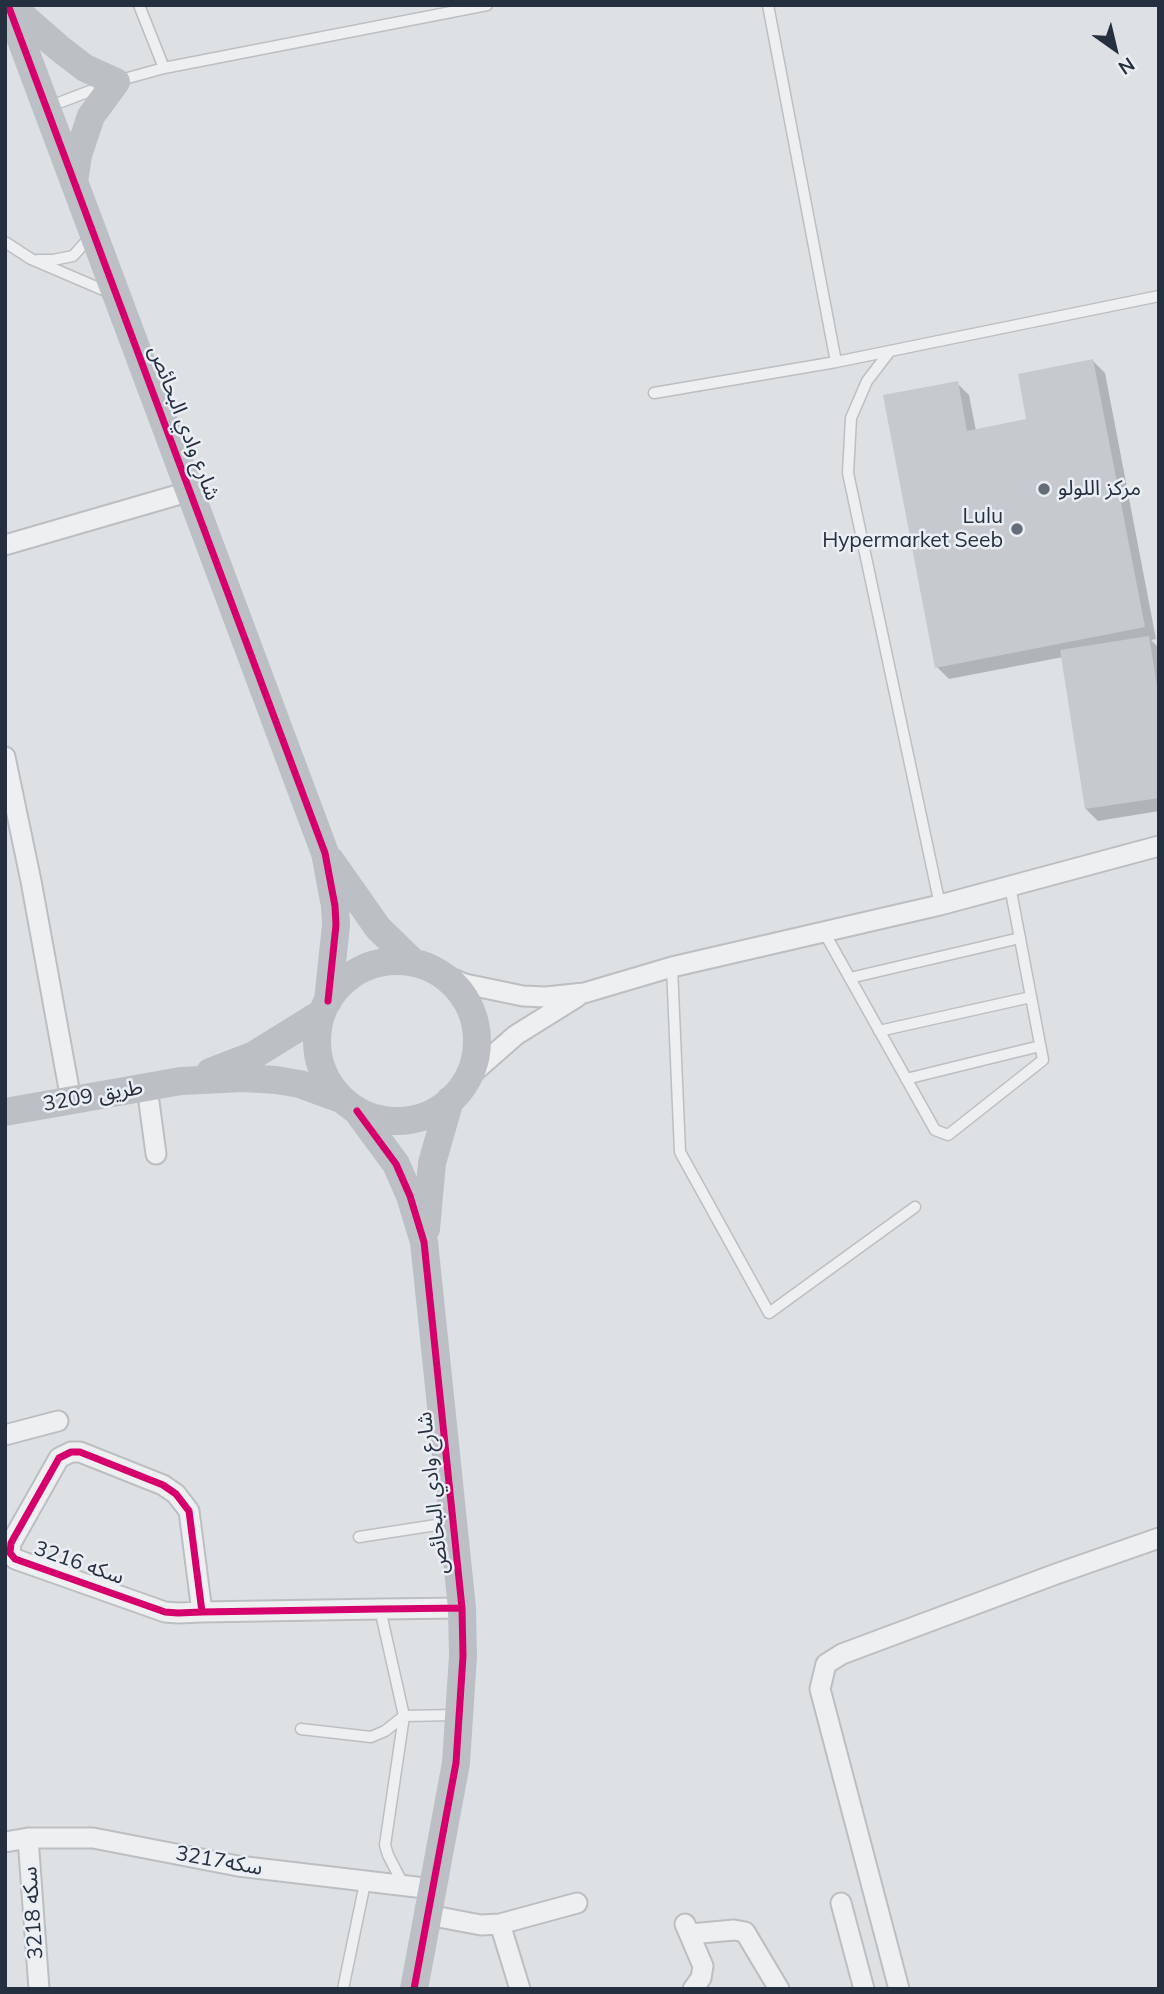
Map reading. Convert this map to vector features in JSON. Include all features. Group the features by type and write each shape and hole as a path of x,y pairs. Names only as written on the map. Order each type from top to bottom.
{"street":[{"path":"9,5 85,68 116,82 91,116 78,155 74,181"},
{"name":"شارع وادي البحائص","path":"9,5 325,853"},
{"path":"5,544 191,491"},
{"path":"5,757 31,881 71,1100"},
{"path":"325,853 378,928 414,962 465,984 523,996 546,997 584,993 672,967 940,905 1159,846"},
{"path":"325,853 336,925 325,1007 317,1036 319,1059 323,1074 396,1164 411,1196 424,1242"},
{"path":"181,1081 245,1059 325,1007 338,987 365,968 380,963 414,962"},
{"path":"444,976 458,989 475,1022 475,1059 468,1077"},
{"path":"181,1081 276,1080 300,1084 375,1118 395,1121 415,1119 433,1112 450,1100 468,1077 516,1035 584,993"},
{"name":"طريق 3209","path":"5,1112 181,1081"},
{"path":"147,1087 156,1154"},
{"path":"424,1242 432,1163 450,1100"},
{"name":"شارع وادي البحائص","path":"414,1989 456,1763 463,1656 462,1608 424,1242"},
{"path":"5,1435 58,1421"},
{"name":"سكه 3216","path":"202,1612 189,1511 176,1494 163,1486 80,1452 71,1452 59,1458 11,1544 10,1553 15,1559 165,1612 202,1612 462,1608"},
{"path":"898,1989 820,1689 826,1664 842,1654 1159,1538"},
{"name":"سكه3217","path":"5,1842 28,1838 93,1838 216,1862 404,1886 481,1925 500,1924 577,1903"},
{"name":"سكه 3218","path":"28,1838 39,1989"},
{"path":"841,1903 864,1989"},
{"path":"500,1924 520,1989"},
{"path":"693,1989 701,1978 703,1966 688,1929 745,1932 779,1989"}],"lane":[{"path":"139,5 164,68"},
{"path":"47,107 164,68 487,5"},
{"path":"768,5 836,362"},
{"path":"31,259 53,260 73,256 93,232"},
{"path":"5,242 31,259 117,296"},
{"path":"654,393 836,362 1159,296"},
{"path":"890,351 867,381 851,418 848,473 940,905"},
{"path":"824,932 934,1130 948,1135 1044,1060 1010,886"},
{"path":"850,978 1020,938"},
{"path":"672,967 680,1152 769,1313 915,1206"},
{"path":"879,1031 1031,997"},
{"path":"906,1079 1040,1045"},
{"path":"359,1537 453,1523"},
{"path":"380,1609 404,1716 385,1845 404,1886"},
{"path":"301,1729 370,1737 384,1731 404,1716 460,1715"},
{"path":"343,1989 365,1883"}],"building":[{"name":"Lulu Hypermarket Seeb","path":"1093,359 1145,627 935,668 883,395 958,381 967,431 1026,419 1018,374"},
{"path":"1149,636 1159,699 1159,798 1085,809 1060,650"}],"cycle path":[{"path":"8,5 325,853 336,925 328,1001"},
{"path":"357,1111 396,1164 410,1196 424,1242 462,1608 463,1656 456,1763 414,1989"},
{"path":"202,1612 189,1511 176,1494 163,1485 80,1452 71,1452 59,1458 11,1543 10,1553 15,1559 165,1612 178,1613 462,1608"}],"place":[{"name":"مركز اللولو","path":"1044,489"},
{"name":"Lulu Hypermarket Seeb","path":"1017,529"}]}
